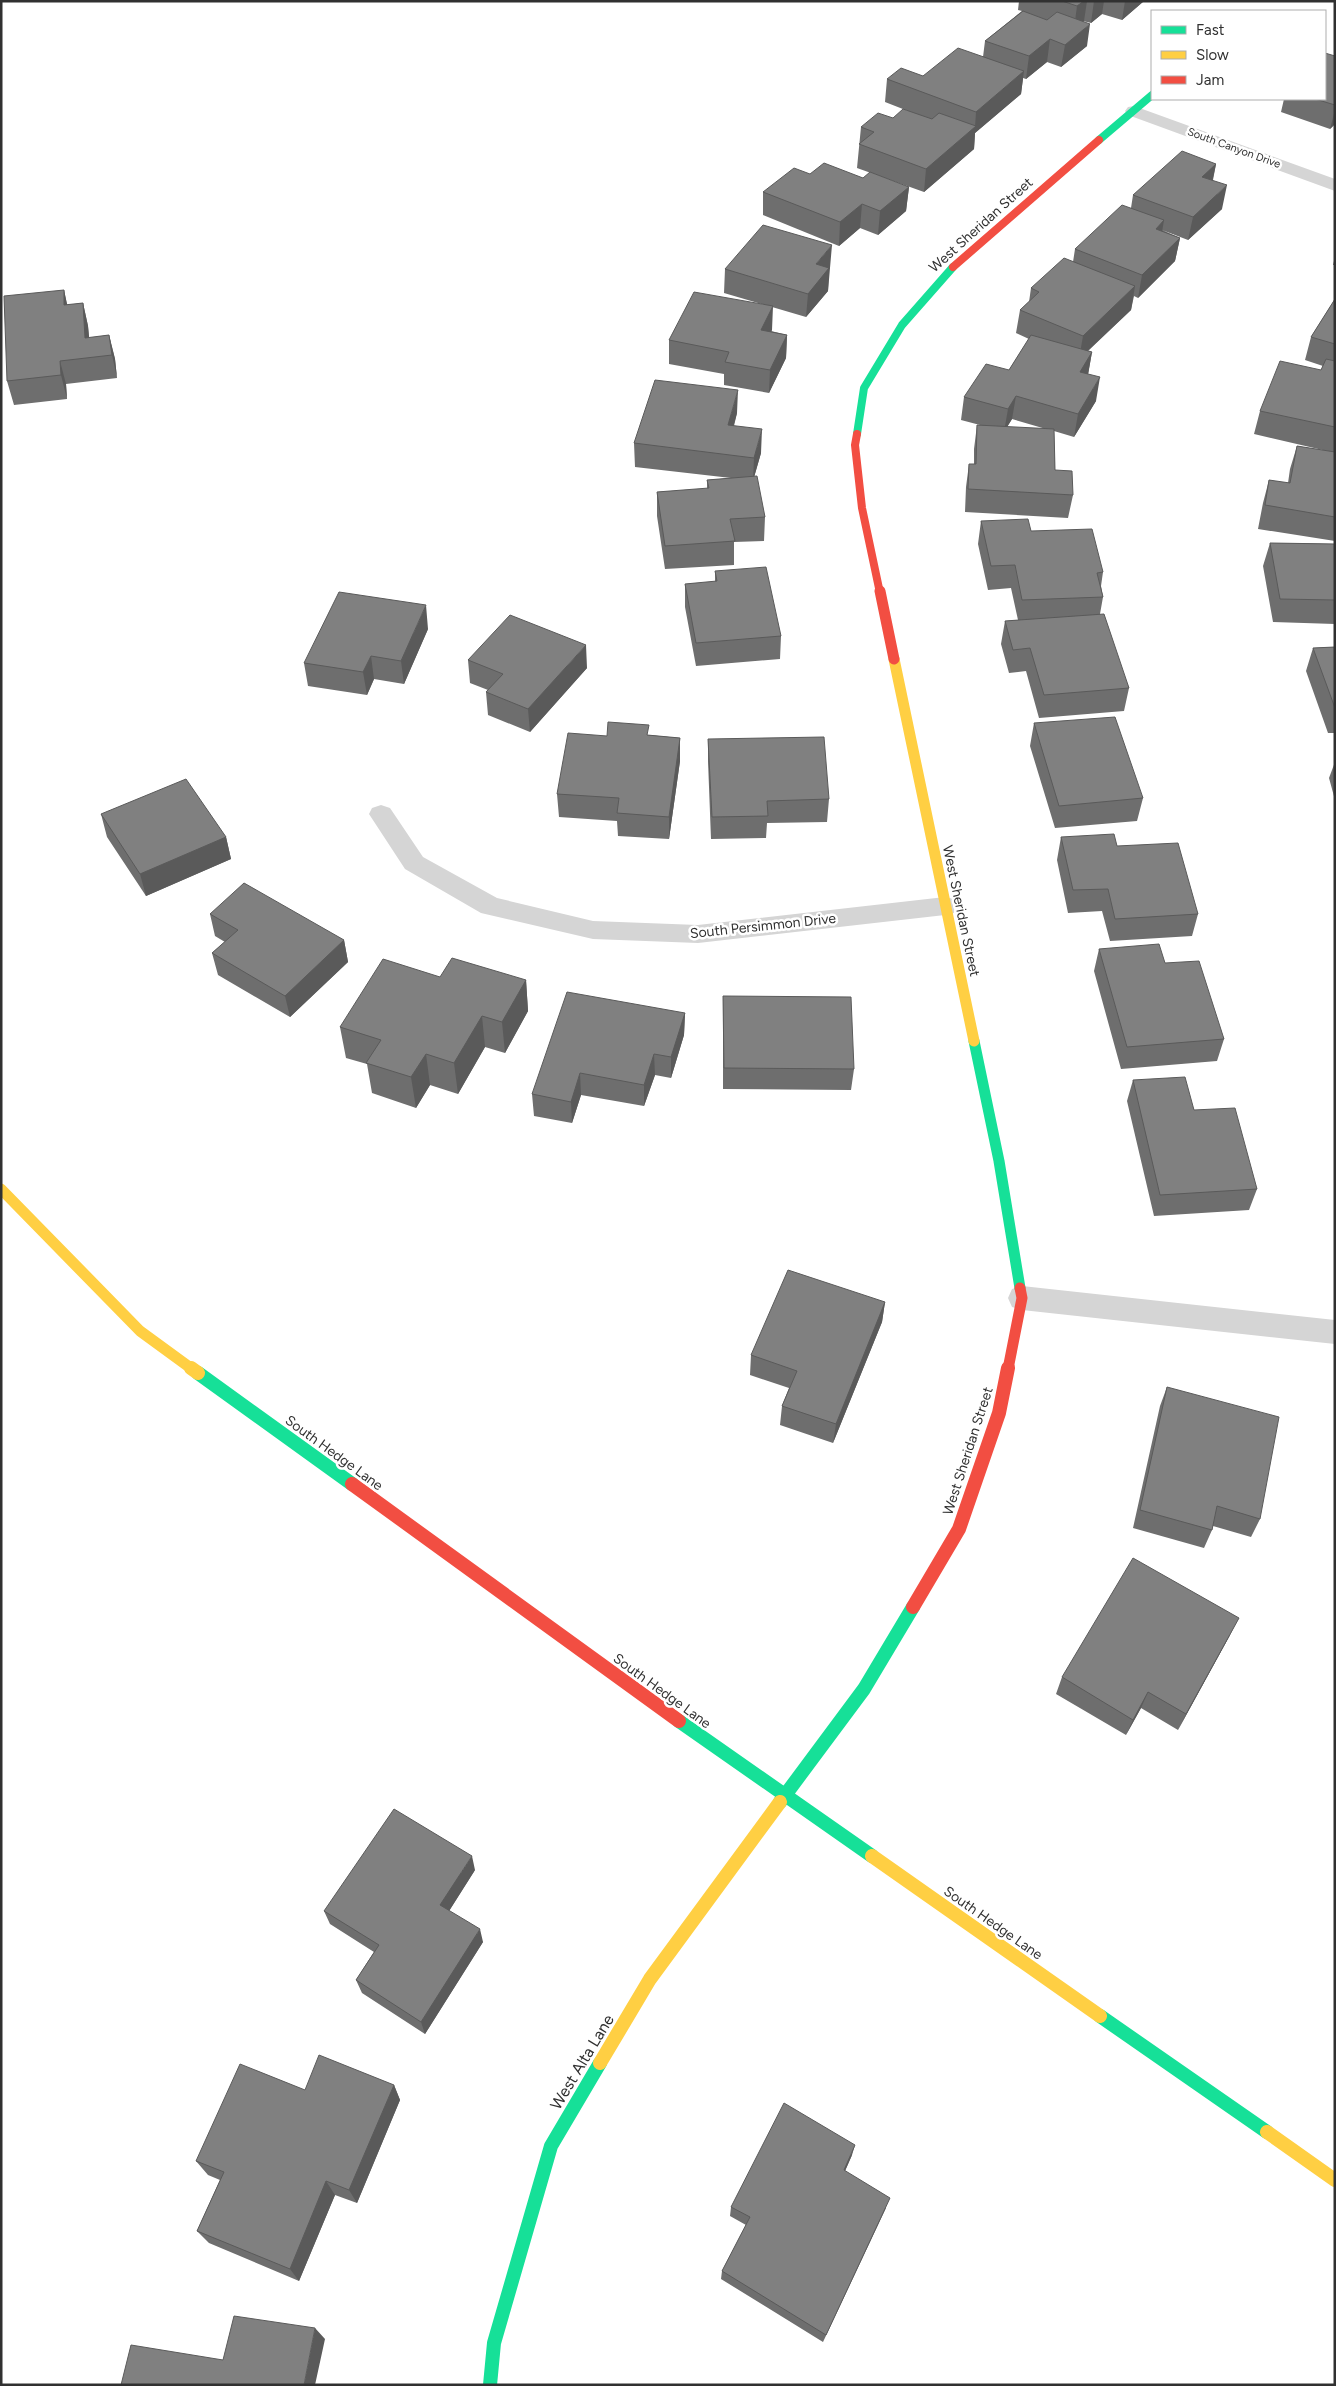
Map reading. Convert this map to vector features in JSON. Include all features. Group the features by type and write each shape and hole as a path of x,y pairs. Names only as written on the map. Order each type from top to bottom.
{"street":[{"name":"West Sheridan Street","path":"785,1795 864,1689 959,1529 999,1413 1022,1298 998,1161 862,508 855,445 864,388 902,325 949,270 1151,96"},
{"name":"South Canyon Drive","path":"1134,111 1335,185"},
{"name":"South Persimmon Drive","path":"381,814 414,863 490,906 593,930 698,934 945,906"},
{"name":"South Hedge Lane","path":"1,1188 140,1331 730,1758 1335,2180"},
{"path":"1022,1298 1335,1332"},
{"name":"West Alta Lane","path":"490,2385 494,2343 551,2146 650,1979 785,1795"}],"building":[{"path":"1062,1 1084,1 1077,6"},
{"path":"1023,11 1047,20 1057,12 1090,24 1065,45 1050,39 1029,56 985,41"},
{"path":"958,48 1024,71 976,112 887,79 901,68 923,76"},
{"path":"1326,53 1335,56 1335,105 1318,100 1326,100"},
{"path":"903,109 932,119 939,113 976,126 926,169 859,144 874,132 861,127 878,113 893,118"},
{"path":"1182,151 1216,164 1202,177 1227,185 1193,217 1133,195"},
{"path":"824,163 863,178 870,172 909,187 880,211 862,204 840,222 763,192 794,168 810,174"},
{"path":"1122,205 1164,220 1156,229 1180,238 1142,275 1075,249"},
{"path":"763,225 832,245 816,264 829,268 808,294 725,269"},
{"path":"1064,258 1135,286 1083,336 1020,310 1039,292 1031,288"},
{"path":"64,290 64,305 83,303 85,338 109,335 112,355 60,361 61,375 7,381 4,296"},
{"path":"694,292 773,306 761,330 787,335 770,370 725,362 729,352 669,340"},
{"path":"1335,299 1335,344 1311,337"},
{"path":"1031,335 1092,352 1080,372 1100,377 1078,414 1016,396 1008,409 964,397 986,364 1009,370"},
{"path":"1326,359 1335,361 1335,427 1260,411 1280,361 1321,370"},
{"path":"655,380 738,390 728,425 762,429 754,458 634,443"},
{"path":"977,425 1054,429 1055,470 1072,471 1073,495 968,489 969,464 976,464"},
{"path":"1297,446 1335,452 1335,517 1265,505 1269,480 1290,483"},
{"path":"757,476 765,517 730,519 735,541 665,546 657,492 709,488 707,480"},
{"path":"1028,519 1031,531 1092,529 1103,572 1097,573 1103,597 1022,600 1015,565 991,566 981,521"},
{"path":"1270,543 1335,544 1335,600 1280,599"},
{"path":"766,567 781,636 696,643 685,584 717,581 715,571"},
{"path":"339,592 426,605 401,661 371,656 363,672 304,663"},
{"path":"1104,614 1129,688 1044,695 1030,648 1013,650 1005,621"},
{"path":"510,615 586,645 528,709 486,692 503,674 468,660"},
{"path":"1335,647 1335,708 1313,648"},
{"path":"1115,717 1143,798 1059,806 1034,723"},
{"path":"608,722 649,725 647,735 680,738 669,817 617,813 619,798 557,794 568,733 607,736"},
{"path":"824,737 829,799 767,801 768,816 712,817 708,739"},
{"path":"186,779 226,837 140,874 101,814"},
{"path":"1114,834 1117,846 1178,843 1198,914 1115,919 1108,889 1073,890 1061,837"},
{"path":"244,883 344,940 285,996 212,953 238,930 210,914"},
{"path":"1159,944 1165,963 1199,961 1224,1039 1127,1047 1099,949"},
{"path":"452,958 526,980 502,1022 482,1016 454,1063 426,1054 411,1077 366,1063 381,1040 340,1027 383,959 440,977"},
{"path":"567,992 685,1013 671,1057 654,1054 644,1085 580,1073 571,1102 532,1094"},
{"path":"723,996 851,997 854,1069 724,1068"},
{"path":"1185,1077 1194,1110 1235,1108 1257,1189 1160,1195 1133,1080"},
{"path":"788,1270 885,1302 836,1424 782,1406 797,1371 751,1355"},
{"path":"1167,1387 1279,1417 1260,1519 1217,1506 1212,1530 1140,1510"},
{"path":"1133,1558 1239,1618 1186,1714 1148,1692 1133,1720 1062,1677"},
{"path":"394,1809 472,1856 440,1905 480,1929 421,2022 356,1980 379,1945 324,1911"},
{"path":"319,2055 394,2085 349,2190 326,2181 290,2269 197,2231 224,2172 196,2161 240,2064 305,2090"},
{"path":"784,2103 855,2145 844,2170 890,2198 826,2335 722,2271 750,2217 731,2207"},
{"path":"234,2316 315,2328 304,2385 121,2385 131,2345 223,2360"}],"traffic: fast":[{"path":"1099,140 1151,96"},
{"path":"857,434 864,388 902,325 953,267"},
{"path":"974,1041 999,1161 1020,1288"},
{"path":"198,1373 352,1484"},
{"path":"780,1802 864,1689 913,1607"},
{"path":"679,1721 872,1856"},
{"path":"1100,2016 1267,2132"},
{"path":"490,2385 494,2343 551,2146 600,2063"}],"traffic: slow":[{"path":"894,659 974,1041"},
{"path":"1,1189 140,1331 198,1373"},
{"path":"600,2063 650,1979 780,1802"},
{"path":"872,1856 1100,2016"},
{"path":"1267,2132 1335,2180"}],"traffic: jam":[{"path":"953,267 1099,140"},
{"path":"857,434 855,445 862,508 894,659"},
{"path":"913,1607 959,1529 999,1413 1022,1298 1020,1288"},
{"path":"352,1484 679,1721"}]}
